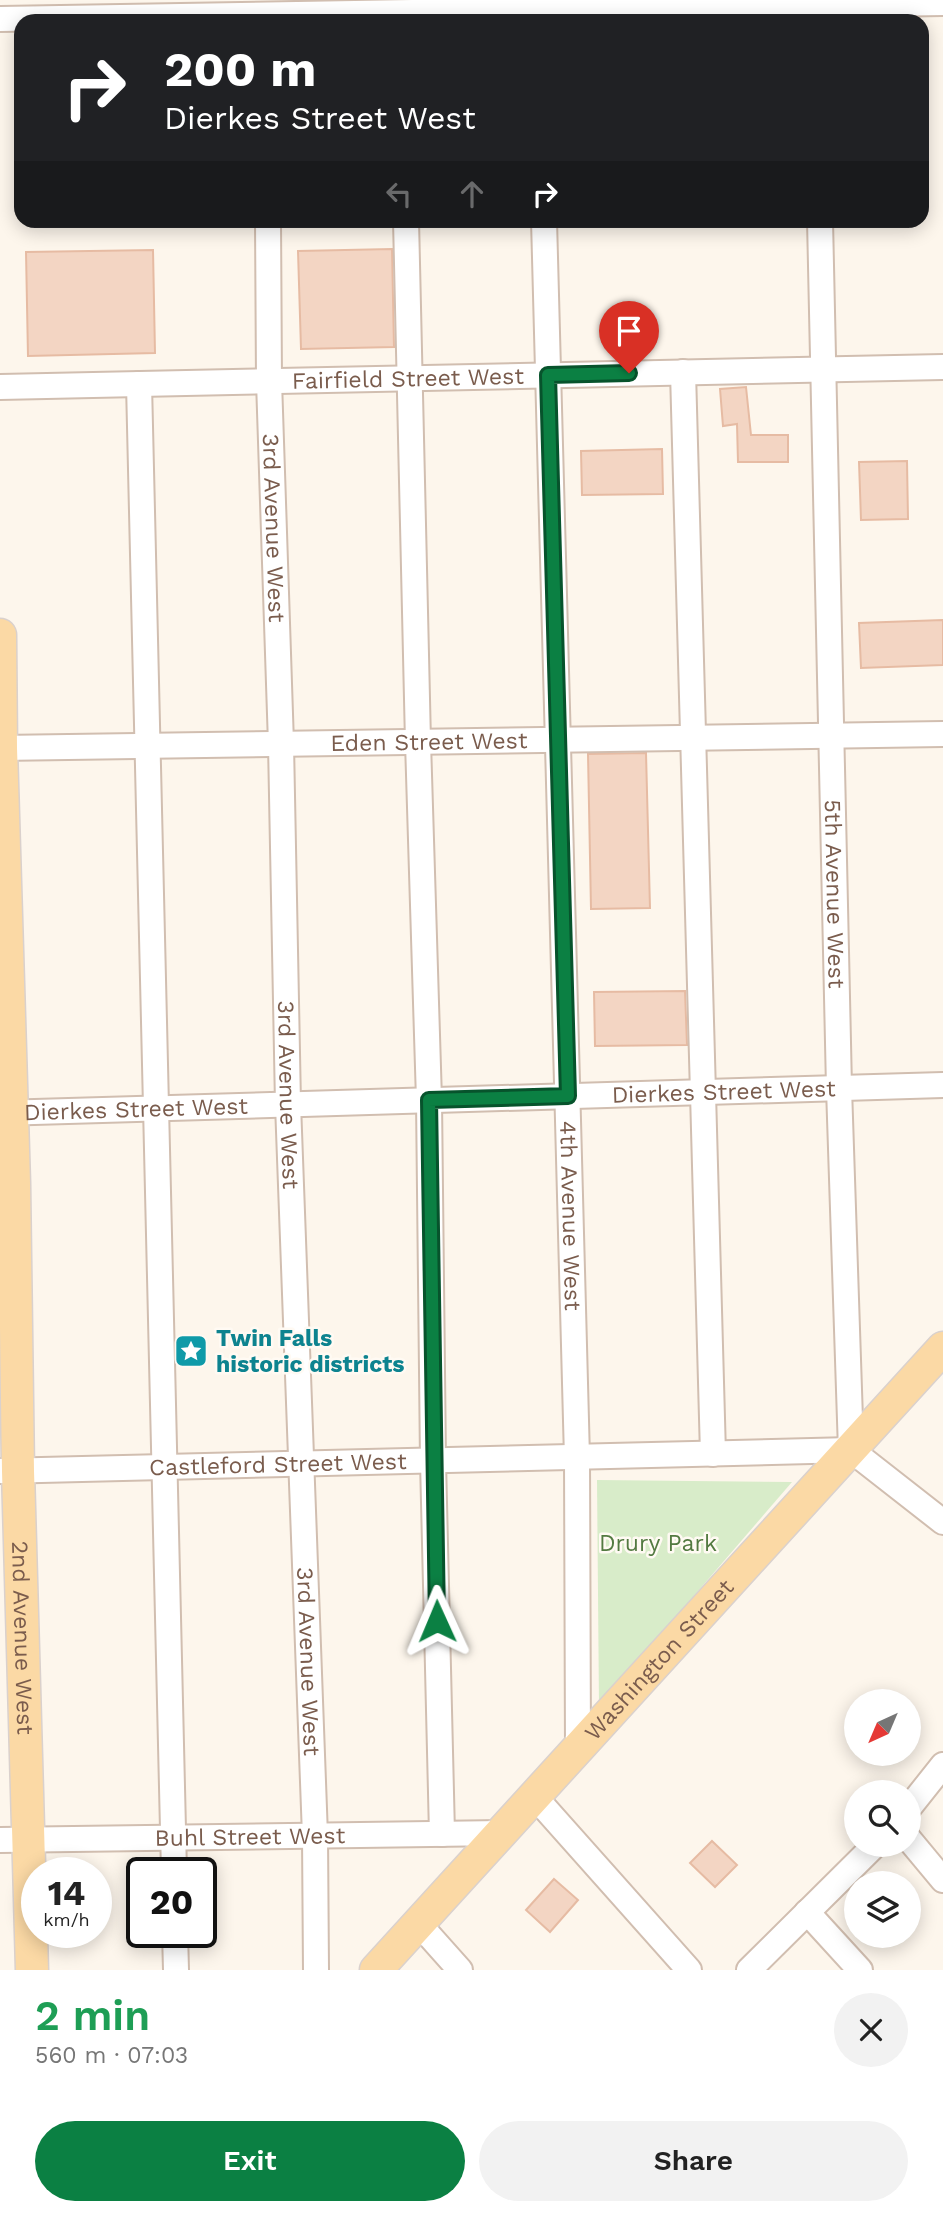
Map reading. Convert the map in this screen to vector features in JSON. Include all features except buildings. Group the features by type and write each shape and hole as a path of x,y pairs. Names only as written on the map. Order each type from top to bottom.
{"main road":[{"name":"2nd Avenue West","path":"0,635 5,1113 13,1183 9,1471 14,1840 32,1970"},
{"name":"Washington Street","path":"376,1970 943,1348"}],"street":[{"path":"61,14 134,8 267,12 539,10 679,4 815,9 943,3"},
{"name":"3rd Avenue West","path":"268,228 269,381 281,744 288,1104 315,1836 316,1970"},
{"path":"406,228 429,1100 433,1461 442,1833"},
{"name":"4th Avenue West","path":"544,228 577,1458 578,1749"},
{"name":"5th Avenue West","path":"820,228 839,1088 851,1450"},
{"name":"Fairfield Street West","path":"0,387 943,367"},
{"path":"683,372 713,1454"},
{"path":"138,384 174,1857"},
{"name":"Eden Street West","path":"1,748 943,734"},
{"name":"Dierkes Street West","path":"5,1113 943,1085"},
{"path":"851,1450 943,1522"},
{"name":"Castleford Street West","path":"9,1471 851,1450"},
{"path":"921,1793 943,1765"},
{"path":"535,1797 689,1970"},
{"name":"Buhl Street West","path":"14,1840 502,1833"},
{"path":"921,1854 943,1880"},
{"path":"749,1970 863,1857"},
{"path":"807,1912 860,1970"},
{"path":"419,1924 460,1970"},
{"path":"175,1948 176,1970"}],"green space":[{"name":"Drury Park","path":"597,1480 792,1482 599,1706"}],"place":[{"name":"Twin Falls historic districts","path":"191,1351"}],"route":[{"path":"437,1621 429,1100 568,1096 556,740 548,375 629,373"}]}
